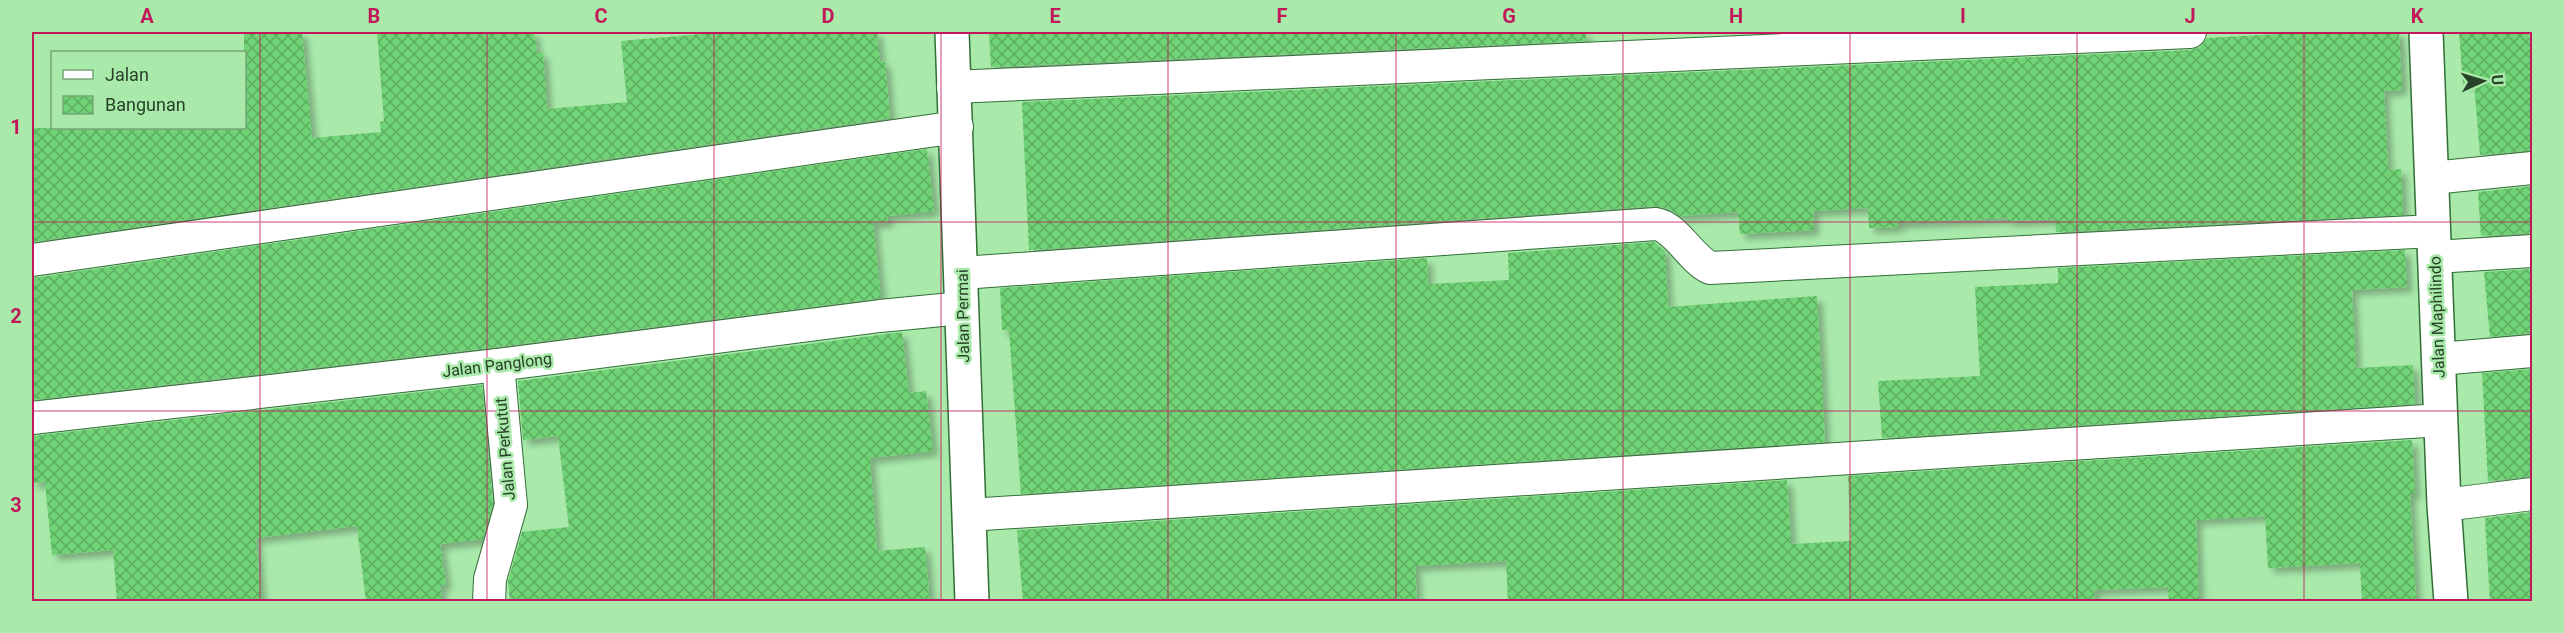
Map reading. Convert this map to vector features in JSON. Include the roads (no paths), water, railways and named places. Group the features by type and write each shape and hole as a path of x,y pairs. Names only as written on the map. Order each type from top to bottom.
{"street":[{"name":"Jalan Permai","path":"952,32 952,87 957,127 972,602"},
{"path":"952,87 2190,32"},
{"name":"Jalan Maphilindo","path":"2426,32 2444,505 2451,602"},
{"path":"32,260 957,127"},
{"path":"2432,178 2532,168"},
{"path":"962,273 1656,224 1669,229 1691,255 1710,268 2434,244 2532,251"},
{"name":"Jalan Panglong","path":"32,418 498,365 880,316 962,308"},
{"path":"2439,359 2532,351"},
{"name":"Jalan Perkutut","path":"489,602 490,579 511,505 498,365"},
{"path":"969,515 2441,420"},
{"path":"2444,505 2532,495"}]}
